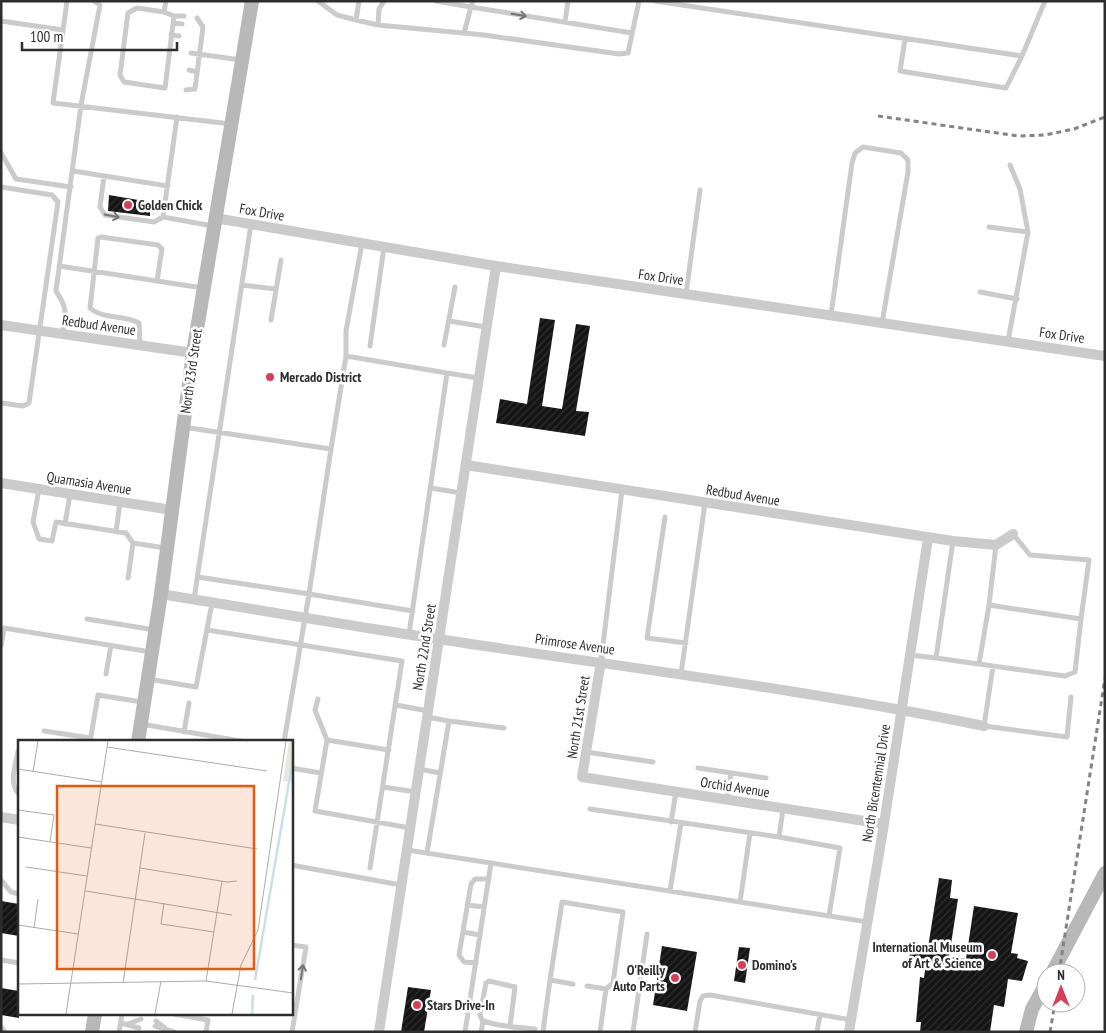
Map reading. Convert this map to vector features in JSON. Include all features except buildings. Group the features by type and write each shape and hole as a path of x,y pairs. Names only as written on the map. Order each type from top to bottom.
{"main road":[{"name":"North 23rd Street","path":"138,740 156,630 192,353 252,1"},
{"path":"1057,963 1105,873"},
{"path":"1026,1032 1032,1009 1036,1002"},
{"path":"92,1032 95,1016"}],"street":[{"name":"Fox Drive","path":"215,222 251,224 496,266 1105,356"},
{"name":"North 22nd Street","path":"379,1032 496,266"},
{"name":"Redbud Avenue","path":"1,325 192,353"},
{"name":"Redbud Avenue","path":"466,465 928,538 996,544"},
{"name":"Quamasia Avenue","path":"1,484 172,510"},
{"path":"996,544 1014,534"},
{"name":"North Bicentennial Drive","path":"849,1032 884,824 928,538"},
{"name":"Primrose Avenue","path":"161,594 439,639 601,661 901,709 984,726"},
{"name":"North 21st Street","path":"582,777 601,661"},
{"name":"Orchid Avenue","path":"582,777 884,824"},
{"path":"1,817 18,820"}],"lane":[{"path":"67,1 53,103 231,124"},
{"path":"62,334 66,310 65,304 56,291 81,105 100,5 94,1"},
{"path":"164,12 166,1"},
{"path":"318,1 337,15 378,25 464,33 619,54 628,53 639,1"},
{"path":"356,20 359,1"},
{"path":"378,25 379,9 384,1"},
{"path":"565,22 568,1"},
{"path":"655,1 1022,56"},
{"path":"906,39 900,71 1006,88 1022,56 1045,1"},
{"path":"440,2 472,4 632,33"},
{"path":"464,33 472,4"},
{"path":"172,88 124,82 120,75 128,13 137,8 164,12 174,16 184,16"},
{"path":"165,88 174,16"},
{"path":"186,90 195,89 196,83 204,27 198,18"},
{"path":"1,21 63,30"},
{"path":"173,23 182,24"},
{"path":"196,26 204,27"},
{"path":"171,35 179,36"},
{"path":"194,38 202,40"},
{"path":"170,50 177,51"},
{"path":"191,53 242,60"},
{"path":"168,66 175,68"},
{"path":"189,70 197,72"},
{"path":"166,78 173,80"},
{"path":"188,82 196,83"},
{"path":"163,217 177,117"},
{"path":"831,316 852,162 855,153 863,147 900,153 908,160 908,172 882,323"},
{"path":"1,153 16,179 71,187"},
{"path":"1008,342 1028,232 1020,189 1010,164"},
{"path":"73,171 168,186"},
{"path":"104,176 100,207 105,215 154,222 163,217 215,222"},
{"path":"1,187 52,195 58,202 29,402 23,406 1,403"},
{"path":"686,294 700,190"},
{"path":"194,600 251,224"},
{"path":"989,227 1028,232"},
{"path":"140,345 139,323 129,318 95,313 90,308 92,271 98,238 158,245 162,249 157,281"},
{"path":"284,740 306,618 346,356 346,330 362,243"},
{"path":"370,346 384,247"},
{"path":"271,320 281,260"},
{"path":"59,266 204,288"},
{"path":"242,285 276,289"},
{"path":"444,345 455,287"},
{"path":"980,292 1017,299"},
{"path":"449,321 487,328"},
{"path":"346,356 479,378"},
{"path":"409,634 447,374"},
{"path":"183,427 331,449"},
{"path":"431,488 461,493"},
{"path":"38,489 33,522 40,539 52,541 56,522 126,533 133,543 128,578"},
{"path":"601,661 622,490"},
{"path":"65,524 70,494"},
{"path":"116,532 120,502"},
{"path":"681,674 705,503"},
{"path":"665,517 647,638 686,643"},
{"path":"910,655 1065,676 1075,672 1089,560 1030,555 1014,534"},
{"path":"936,658 953,541"},
{"path":"133,543 167,548"},
{"path":"979,664 989,605 996,544"},
{"path":"198,577 412,611"},
{"path":"148,679 196,686 212,602"},
{"path":"989,605 1081,619"},
{"path":"87,619 156,630"},
{"path":"1,646 4,628 152,652"},
{"path":"207,630 402,661 370,868"},
{"path":"106,674 111,645"},
{"path":"993,666 984,726 1067,737 1072,697"},
{"path":"44,731 91,740 98,695 144,702"},
{"path":"318,699 315,710 327,740 315,811 410,828"},
{"path":"184,732 189,703"},
{"path":"396,705 449,721 504,728"},
{"path":"427,853 449,721"},
{"path":"140,724 234,740"},
{"path":"327,740 389,750"},
{"path":"18,751 13,782 14,788 18,793"},
{"path":"586,752 653,762"},
{"path":"292,768 322,773"},
{"path":"698,768 766,778"},
{"path":"419,769 440,773"},
{"path":"727,800 731,773"},
{"path":"383,787 416,792"},
{"path":"671,822 676,792"},
{"path":"779,838 783,808"},
{"path":"590,809 840,848 829,916"},
{"path":"670,891 681,823"},
{"path":"740,902 750,833"},
{"path":"407,850 868,922"},
{"path":"465,1032 491,863"},
{"path":"292,865 402,885"},
{"path":"476,963 460,960 467,905 471,884 474,879 489,879"},
{"path":"1,880 11,892 18,894"},
{"path":"543,1031 562,902 623,912 613,983 606,989 600,1032"},
{"path":"467,905 484,908"},
{"path":"463,932 480,935"},
{"path":"633,1032 647,934"},
{"path":"292,945 306,947 292,1032"},
{"path":"1,960 18,962"},
{"path":"550,980 573,984"},
{"path":"481,1032 483,1020 480,1015 486,982 512,985 516,991 506,1032"},
{"path":"586,986 606,989"},
{"path":"695,1032 700,1001 703,996 710,995 851,1020"},
{"path":"817,1032 820,1014"},
{"path":"120,1032 122,1016"},
{"path":"185,1016 208,1020 206,1032"},
{"path":"483,1020 535,1031 550,1032"},
{"path":"121,1023 139,1025"},
{"path":"128,1024 139,1025"},
{"path":"155,1026 170,1031"},
{"path":"155,1026 170,1031"},
{"path":"1,1027 5,1032"}],"railway":[{"path":"878,116 1018,136 1045,135 1074,129 1105,117"},
{"path":"1061,963 1105,678"},
{"path":"1050,1032 1053,1013"}],"place":[{"name":"Golden Chick","path":"128,205"},
{"name":"Mercado District","path":"270,377"},
{"name":"International Museum of Art & Science","path":"992,955"},
{"name":"Domino's","path":"742,965"},
{"name":"O'Reilly Auto Parts","path":"675,978"},
{"name":"Stars Drive-In","path":"417,1005"}]}
